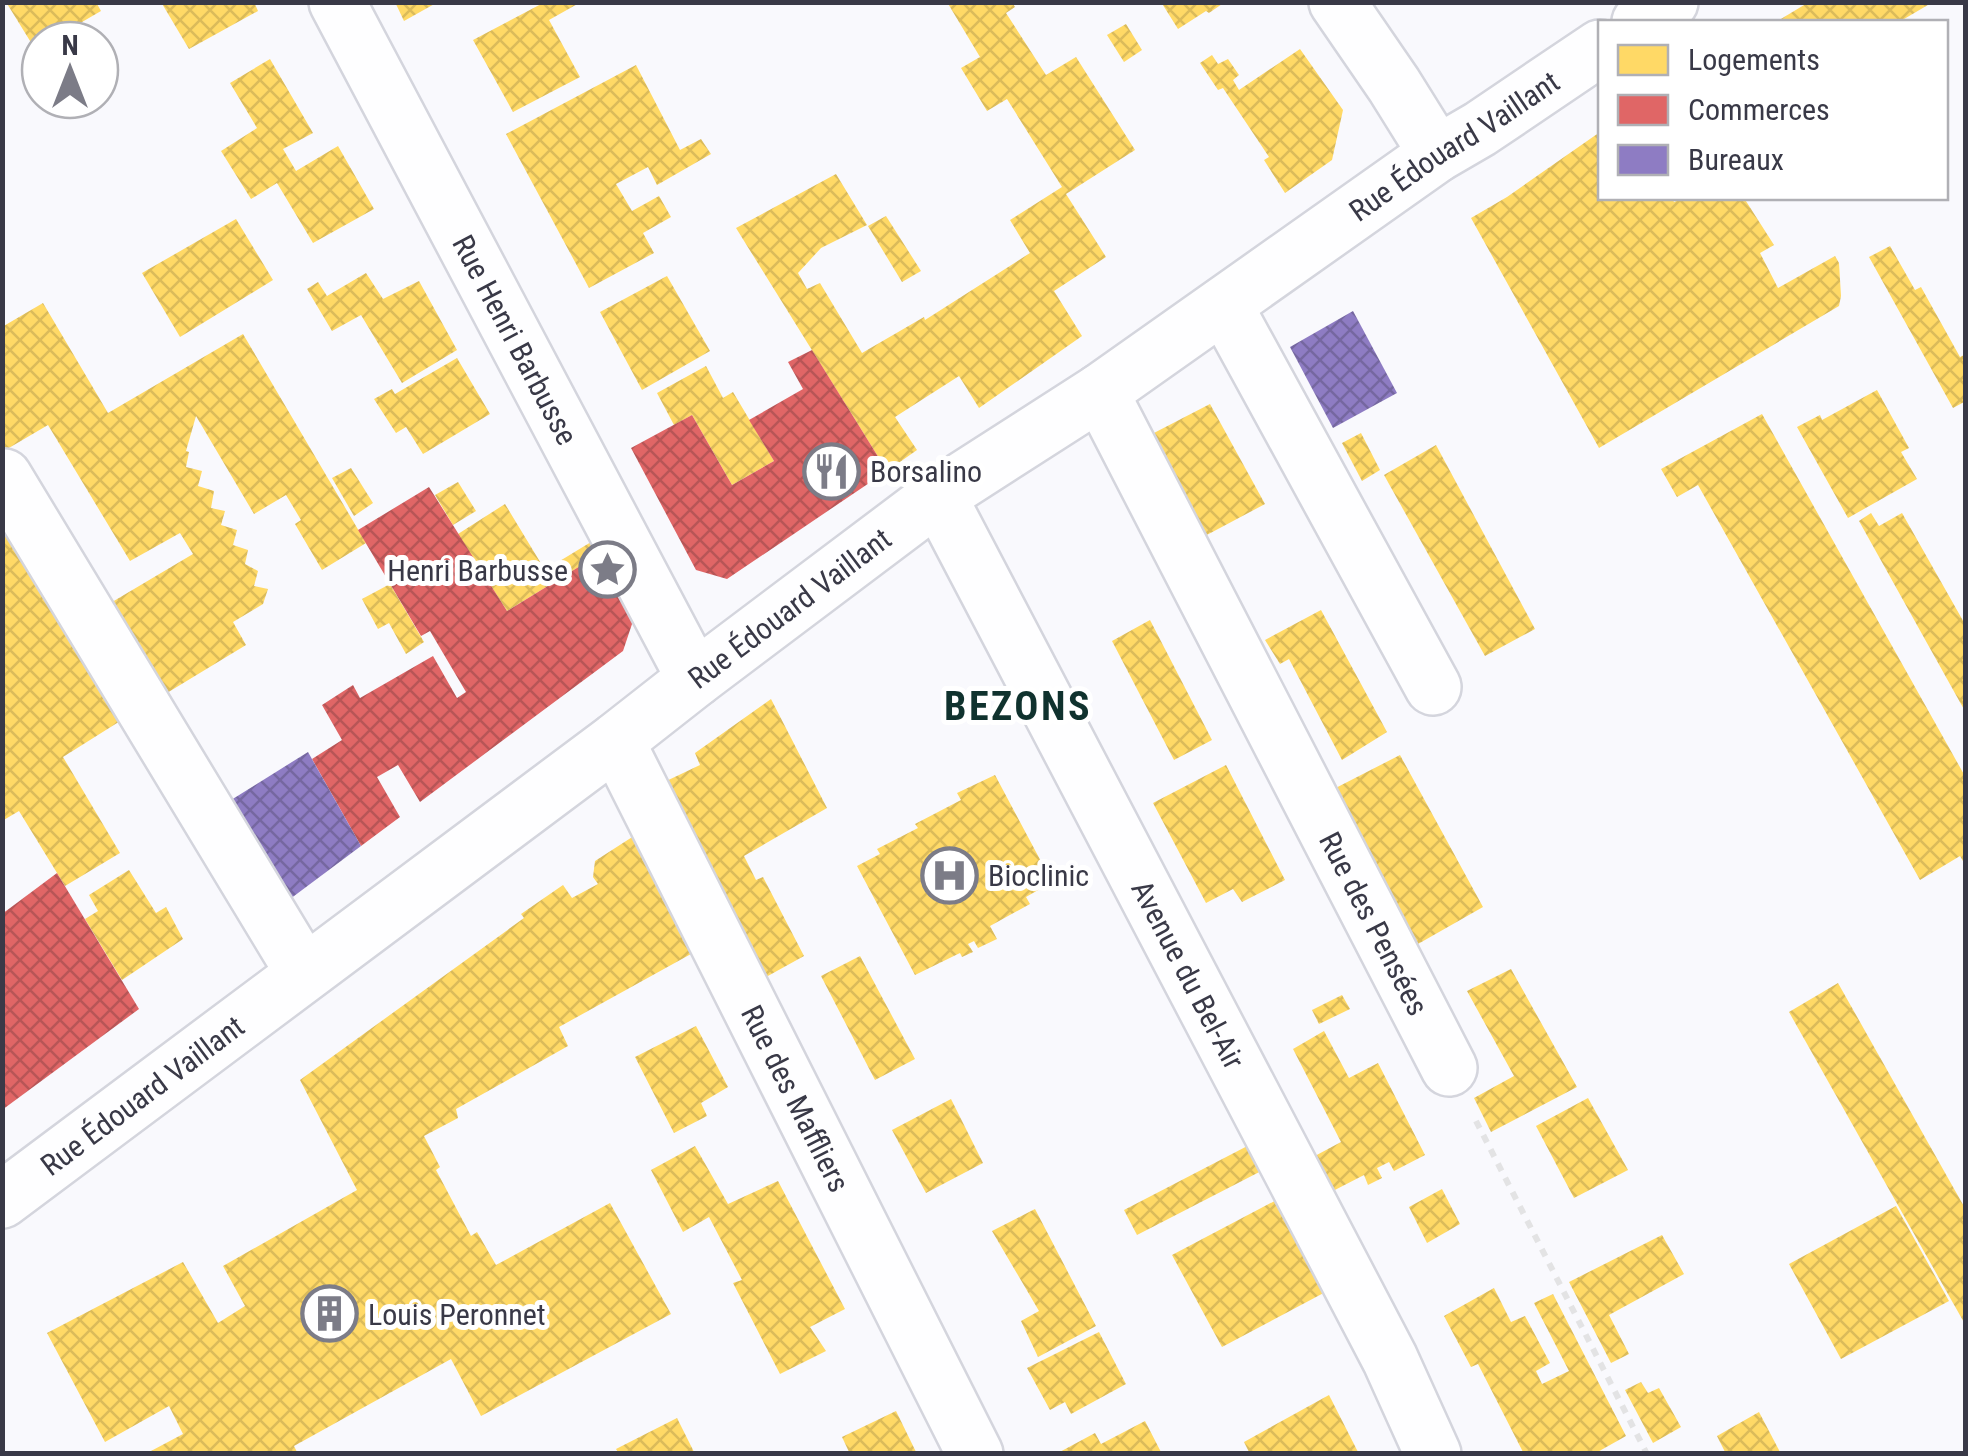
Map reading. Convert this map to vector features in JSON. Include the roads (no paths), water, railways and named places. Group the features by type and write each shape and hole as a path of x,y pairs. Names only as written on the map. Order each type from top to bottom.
{"street":[{"name":"Rue Henri Barbusse","path":"337,2 694,679"},
{"path":"1337,2 1437,154"},
{"path":"1643,20 1670,2"},
{"name":"Rue Édouard Vaillant","path":"2,1200 938,496 1100,392 1437,154 1480,130 1598,49"},
{"path":"1224,305 1433,686"},
{"name":"Rue des Pensées","path":"1100,392 1449,1068"},
{"path":"4,477 304,973"},
{"name":"Avenue du Bel-Air","path":"938,496 1381,1342 1433,1454"},
{"name":"Rue des Maffliers","path":"616,741 975,1454"}],"place":[{"name":"Borsalino","path":"831,471"},
{"name":"Henri Barbusse","path":"607,570"},
{"name":"Bioclinic","path":"949,875"},
{"name":"Louis Peronnet","path":"329,1314"}],"district":[{"name":"BEZONS","path":"1018,706"}]}
